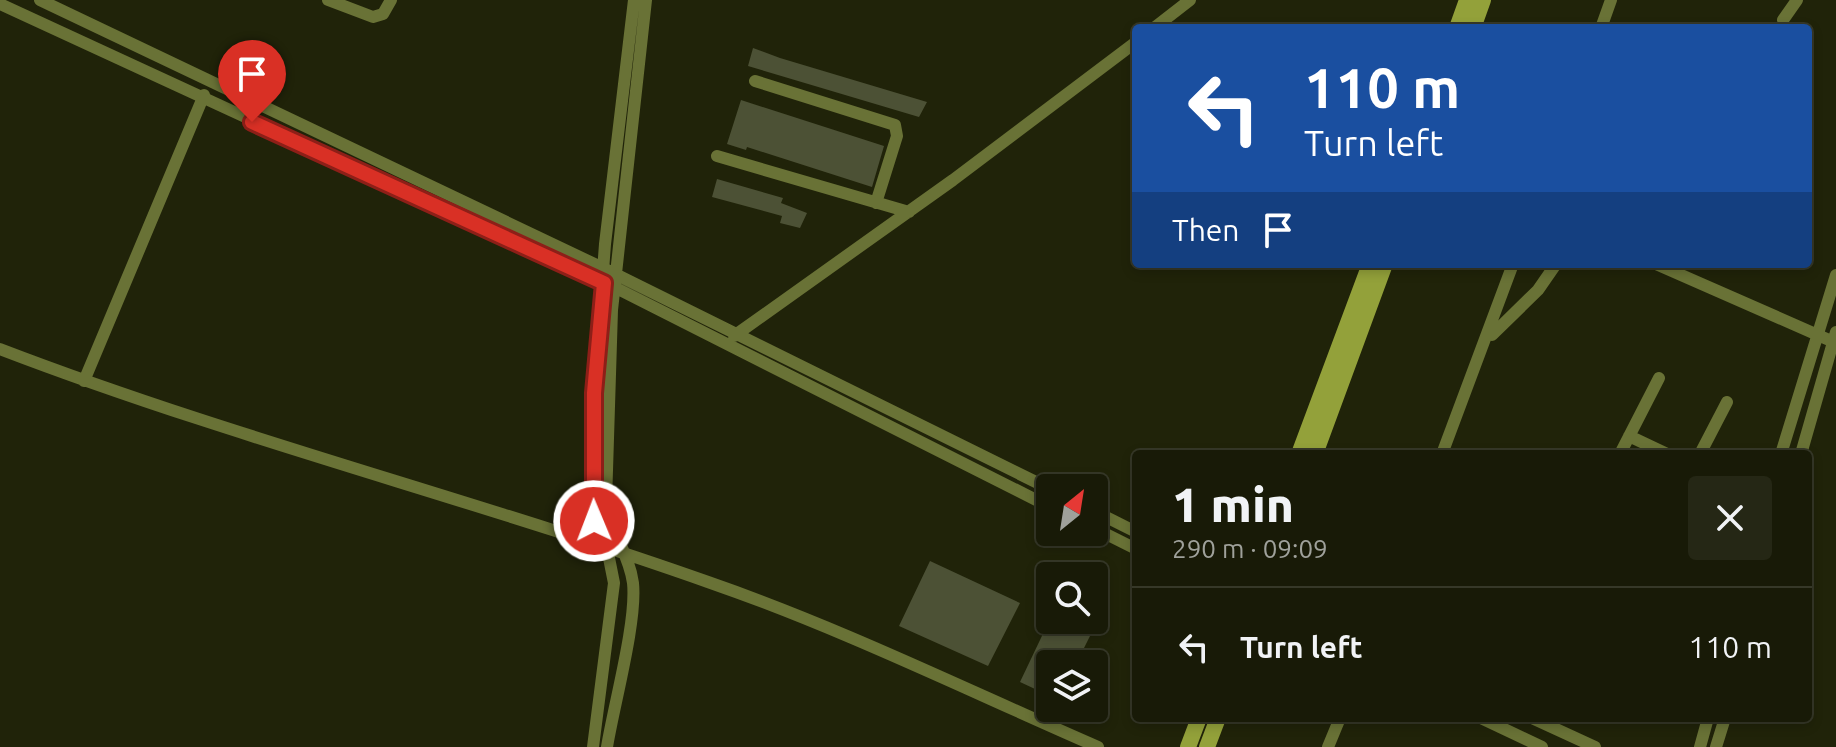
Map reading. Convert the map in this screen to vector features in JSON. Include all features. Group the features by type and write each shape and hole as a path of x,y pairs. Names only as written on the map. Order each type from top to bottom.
{"main road":[{"path":"1458,24 1467,0"},
{"path":"1474,24 1483,0"},
{"path":"1300,450 1369,268"},
{"path":"1316,450 1384,268"},
{"path":"1188,747 1197,722"},
{"path":"1207,747 1216,722"}],"street":[{"path":"40,0 610,279 725,343 1036,500"},
{"path":"328,0 373,17 383,14 391,0"},
{"path":"607,747 633,602 627,554 612,527 606,502 610,279 634,0"},
{"path":"593,747 614,602 614,583 607,548 597,527 594,510 594,393 646,0"},
{"path":"1159,24 1190,0"},
{"path":"1602,24 1611,0"},
{"path":"1783,20 1797,0"},
{"path":"0,4 203,99 737,334 1036,482"},
{"path":"725,343 909,212 1132,45"},
{"path":"84,381 210,81"},
{"path":"755,81 895,125 897,136 876,203"},
{"path":"717,156 909,212"},
{"path":"1444,450 1512,268"},
{"path":"1487,340 1538,290 1553,268"},
{"path":"1683,269 1816,335 1835,339 1802,450"},
{"path":"1782,450 1836,275"},
{"path":"0,349 236,434 627,554 800,617 1098,747"},
{"path":"1622,450 1659,378"},
{"path":"1702,450 1727,402"},
{"path":"1629,436 1659,450"},
{"path":"1108,518 1132,530"},
{"path":"1108,535 1132,547"},
{"path":"1328,747 1338,722"},
{"path":"1489,722 1542,747"},
{"path":"1541,722 1595,747"},
{"path":"1700,747 1707,722"},
{"path":"1716,747 1724,722"}],"building":[{"path":"753,48 927,102 919,117 748,66"},
{"path":"741,100 884,146 872,187 747,147 746,150 727,144"},
{"path":"717,179 783,198 781,203 807,213 800,228 780,223 782,216 712,197"},
{"path":"930,561 1020,603 988,666 899,626"},
{"path":"1043,634 1090,636 1083,650 1036,650 1036,689 1020,682"}],"route":[{"path":"252,122 604,283 594,393 594,521"}]}
